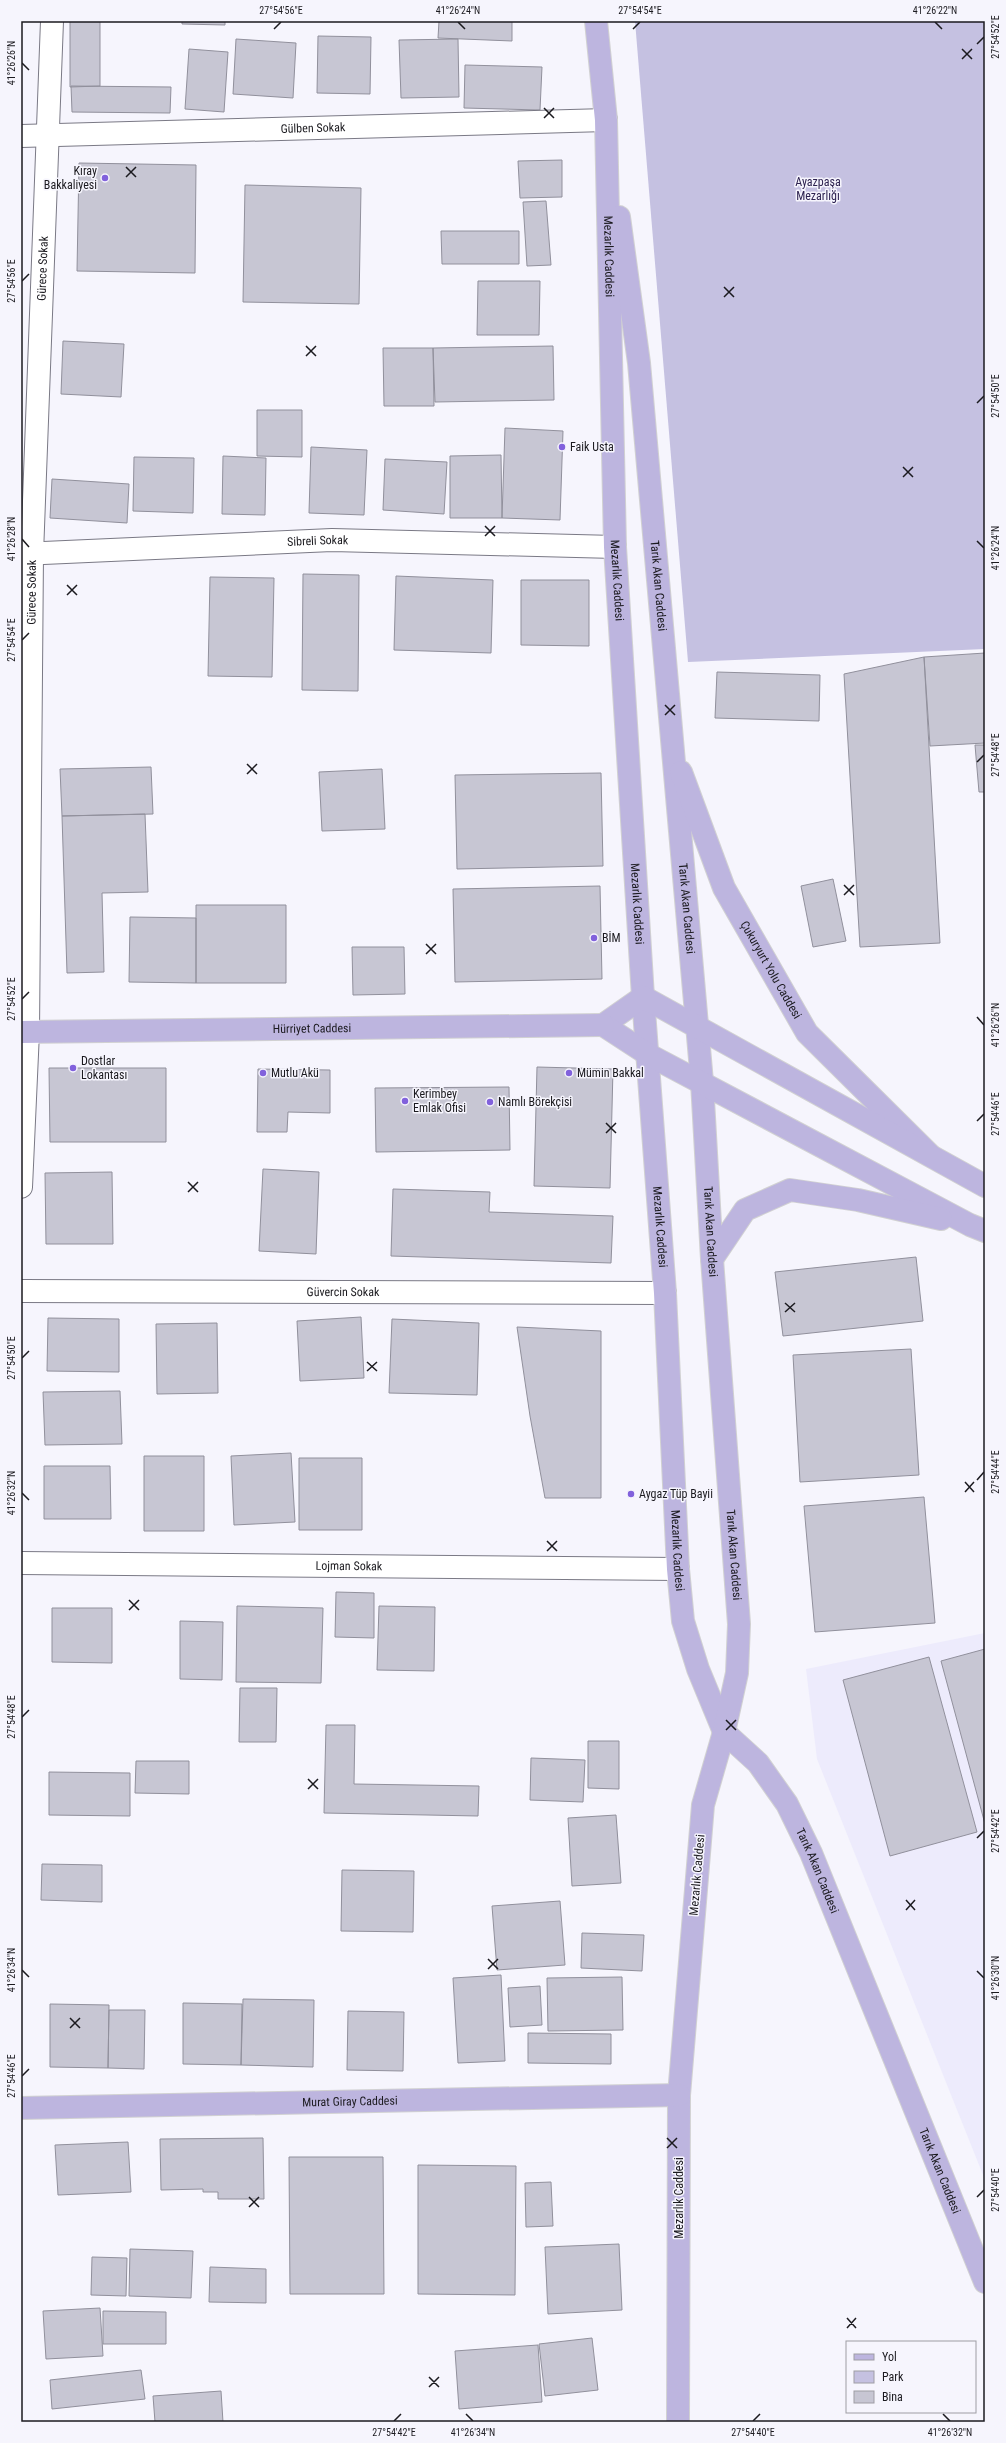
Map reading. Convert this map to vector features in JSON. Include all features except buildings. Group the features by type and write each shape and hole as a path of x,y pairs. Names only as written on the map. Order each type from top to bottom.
{"main road":[{"name":"Mezarlık Caddesi","path":"596,21 606,120 610,398 615,547 643,998 649,1055 665,1293 678,1569 683,1621 698,1670 724,1732 703,1805 679,2095 678,2422"},
{"name":"Tarık Akan Caddesi","path":"606,120 639,363 695,1024 702,1082 712,1259 739,1624 737,1673 724,1732 758,1763 787,1804 811,1853 985,2282"},
{"name":"Çukuryurt Yolu Caddesi","path":"671,747 724,888 807,1033 929,1154"},
{"name":"Çukuryurt Yolu Caddesi","path":"643,998 695,1024 985,1186"},
{"path":"643,998 603,1025 649,1055 977,1228"},
{"name":"Hürriyet Caddesi","path":"24,1032 603,1025"},
{"path":"712,1259 745,1210 790,1190 858,1200 977,1228"},
{"name":"Murat Giray Caddesi","path":"21,2108 679,2095"}],"street":[{"name":"Gürece Sokak","path":"21,1187 24,1032 27,554 49,137 52,21"},
{"name":"Gülben Sokak","path":"21,136 49,137 606,120"},
{"name":"Sibreli Sokak","path":"27,554 332,540 615,547"},
{"name":"Güvercin Sokak","path":"21,1291 665,1293"},
{"name":"Lojman Sokak","path":"21,1563 678,1569"}],"shaded area":[{"path":"985,1633 985,2180 817,1759 806,1669"}],"green space":[{"name":"Ayazpaşa Mezarlığı","path":"635,21 985,21 985,649 688,662"}],"place":[{"name":"Kıray Bakkaliyesi","path":"105,178"},
{"name":"Faik Usta","path":"562,447"},
{"name":"BİM","path":"594,938"},
{"name":"Dostlar Lokantası","path":"73,1068"},
{"name":"Mutlu Akü","path":"263,1073"},
{"name":"Mümin Bakkal","path":"569,1073"},
{"name":"Kerimbey Emlak Ofisi","path":"405,1101"},
{"name":"Namlı Börekçisi","path":"490,1102"},
{"name":"Aygaz Tüp Bayii","path":"631,1494"}]}
